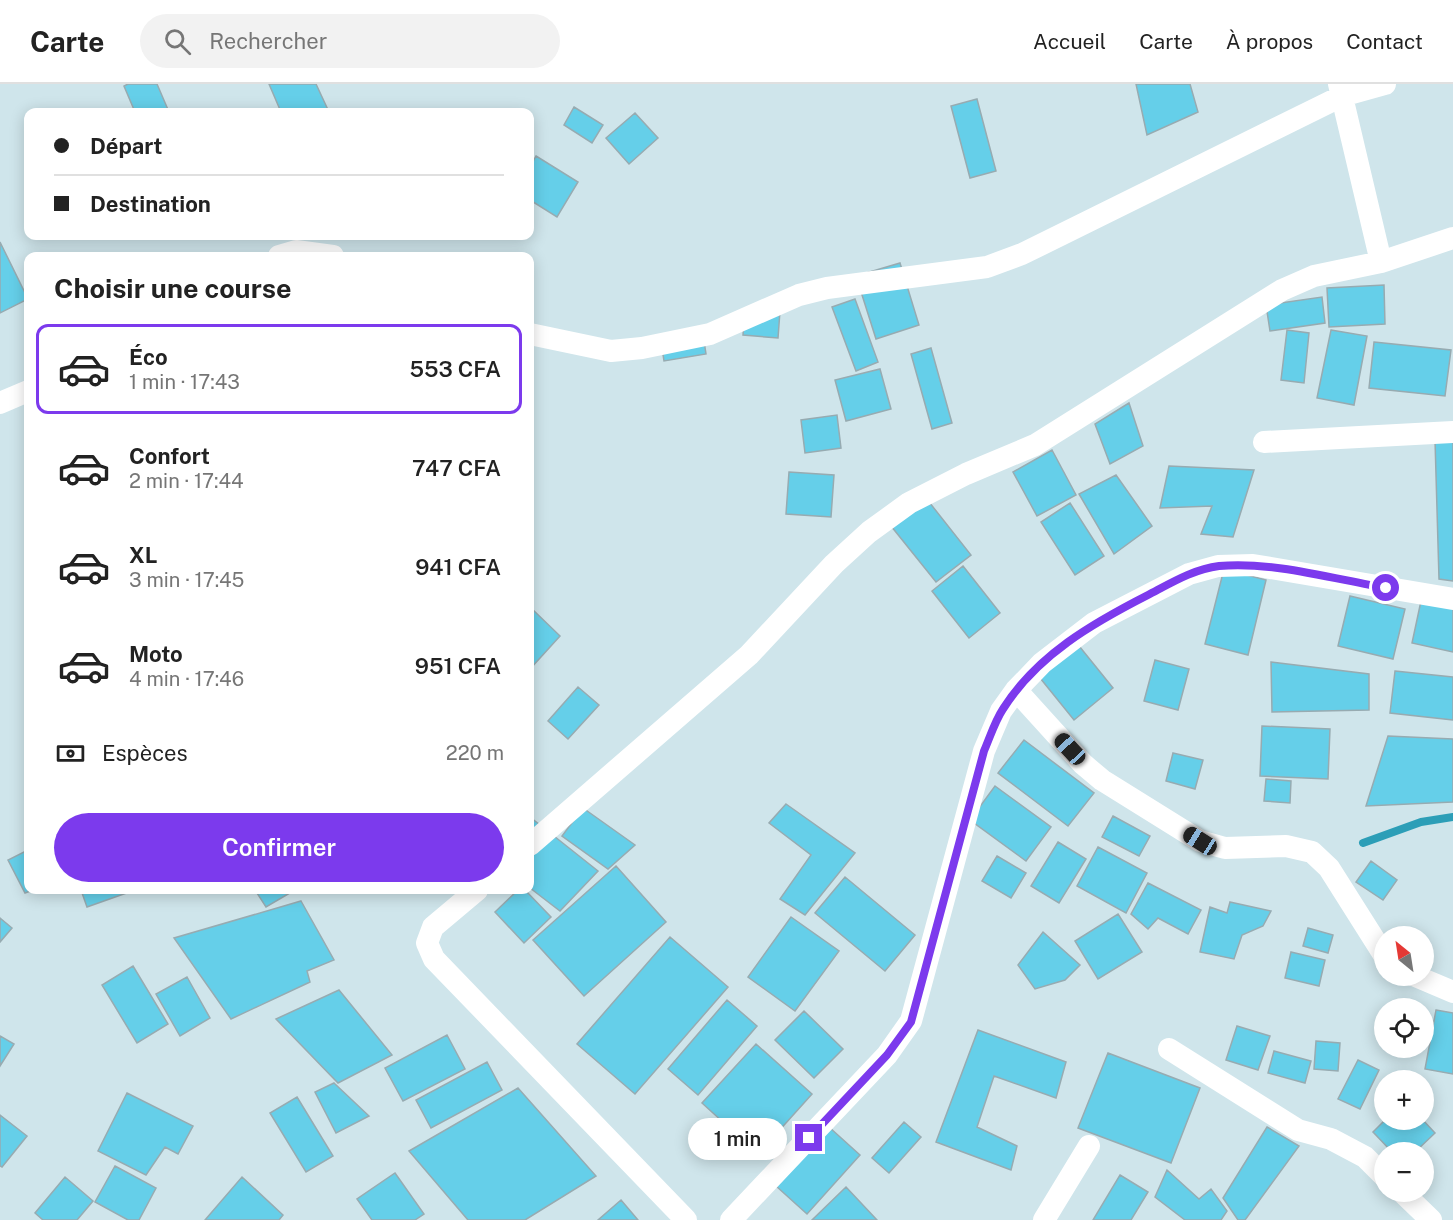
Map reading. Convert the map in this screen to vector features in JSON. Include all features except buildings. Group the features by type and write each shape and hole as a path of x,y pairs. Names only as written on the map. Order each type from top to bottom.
{"street":[{"path":"534,335 611,351 642,348 710,334 799,296 826,288 987,267 1022,254 1340,90 1384,84"},
{"path":"1340,90 1381,262"},
{"path":"534,842 726,676 749,655 834,564 869,532 909,503 966,474 1035,446 1282,290 1314,276 1381,262 1453,238"},
{"path":"0,403 24,393"},
{"path":"1264,442 1453,432"},
{"path":"731,1220 887,1055 911,1022 984,751 1001,711 1016,690 1042,663 1094,623 1189,574 1218,566 1253,565 1453,599"},
{"path":"1016,690 1083,764 1102,780 1200,841 1225,848 1286,846 1312,852 1329,868 1374,940"},
{"path":"472,894 433,927 427,943 434,959 686,1220"},
{"path":"1434,984 1453,992"},
{"path":"1169,1049 1298,1130 1331,1139 1365,1157 1374,1166"},
{"path":"1044,1220 1089,1146"},
{"path":"1412,1202 1431,1220"}],"waterway":[{"path":"1363,843 1421,822 1453,817"}],"route":[{"path":"809,1138 887,1055 911,1022 984,751 1001,711 1016,690 1042,663 1094,623 1189,574 1218,566 1253,565 1386,588"}]}
